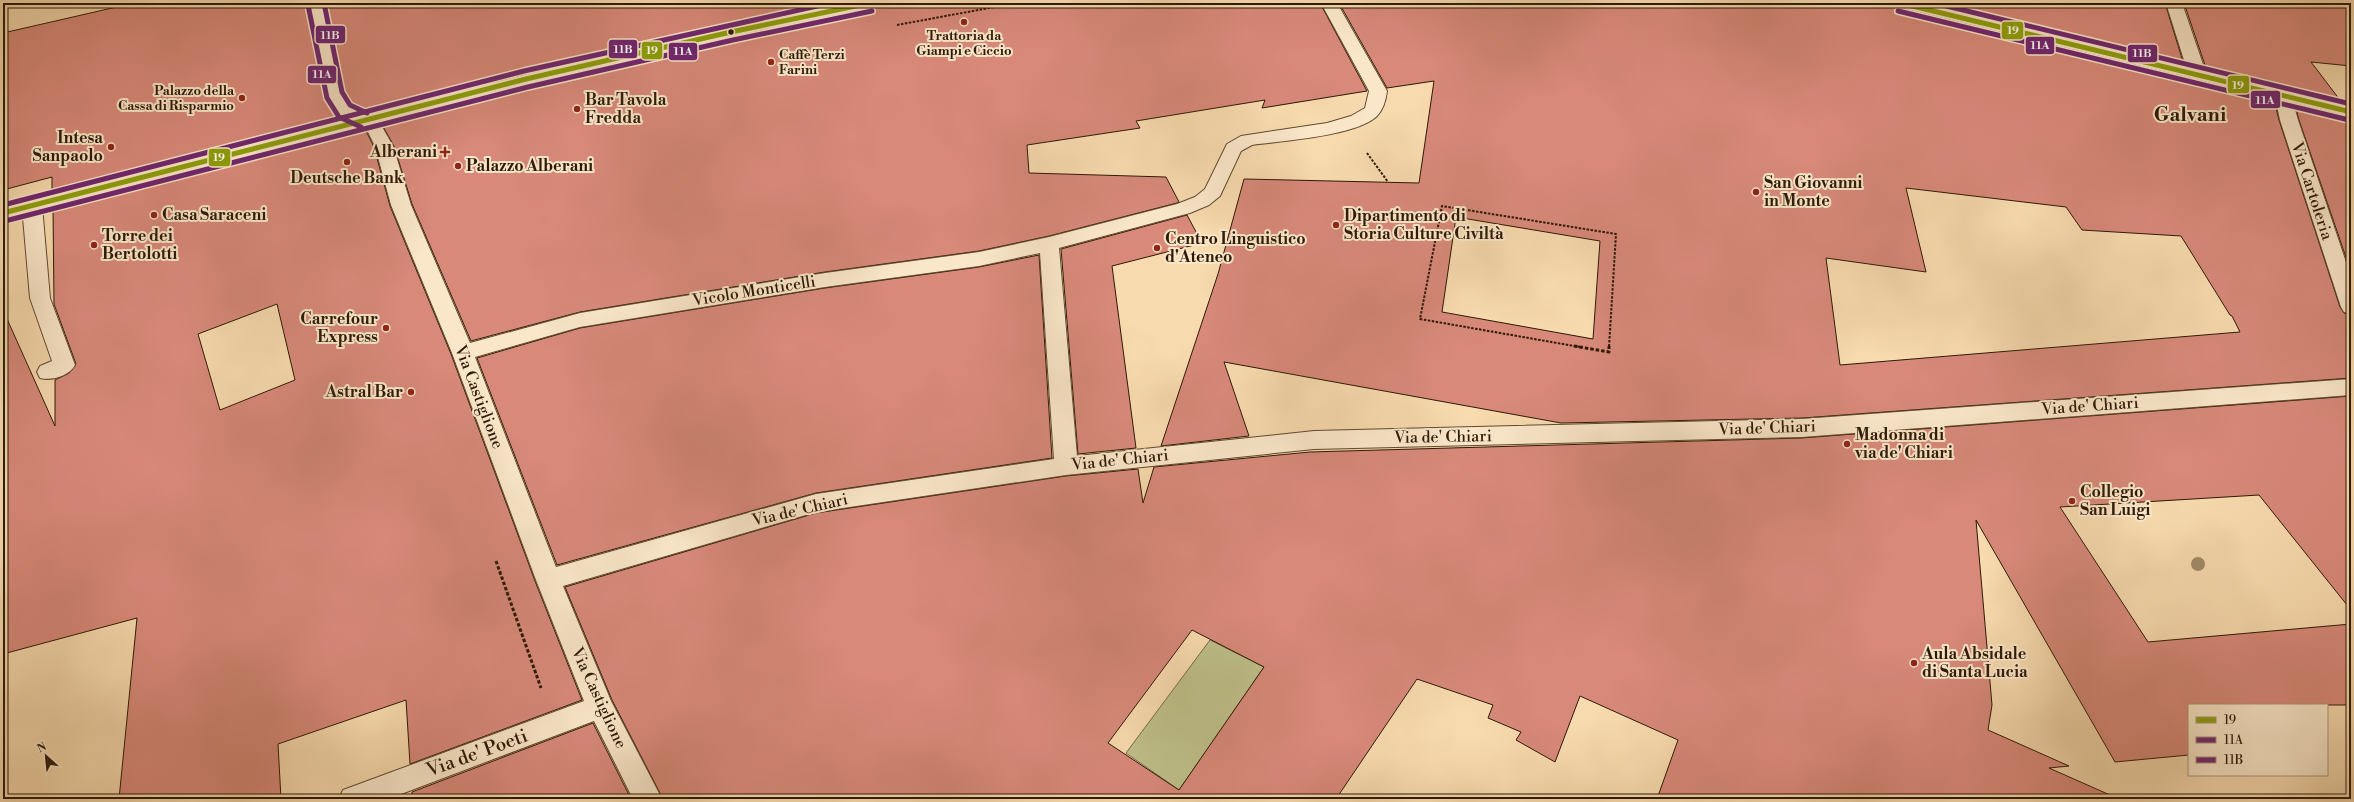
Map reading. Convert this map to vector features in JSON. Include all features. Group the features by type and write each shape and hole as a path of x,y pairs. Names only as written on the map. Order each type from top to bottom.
{"street":[{"name":"Via Castiglione","path":"316,3 334,95 346,111 364,120 375,129 384,146 401,205 462,353 548,580 600,707 648,799"},
{"path":"3,214 364,120 623,56 870,3"},
{"name":"Vicolo Monticelli","path":"462,353 580,320 825,280 979,259 1049,244 1183,210 1202,201 1213,192 1233,148 1247,140 1349,124 1369,115 1377,102 1378,91 1329,3"},
{"path":"1900,3 2351,112"},
{"path":"2174,3 2198,76"},
{"name":"Via Cartoleria","path":"2284,96 2289,120 2351,308"},
{"path":"32,206 40,298 64,365 48,372"},
{"path":"1049,244 1066,466"},
{"name":"Via de' Chiari","path":"548,580 816,503 1066,466 1314,440 1802,428 2351,387"},
{"name":"Via de' Poeti","path":"353,799 600,707"}],"path":[{"path":"1442,206 1616,234 1609,352 1420,319 1438,228 1442,206"}],"green space":[{"path":"1210,640 1264,667 1179,790 1126,753"}],"building":[{"path":"134,3 307,3 324,95 338,116 343,119 52,193 52,177 3,190 3,33"},
{"path":"326,3 849,3 806,9 758,19 366,112 352,106 344,94"},
{"path":"879,3 1320,3 1367,91 1262,108 1265,100 1136,121 1140,128 1027,145 1029,173 1166,177 1179,202 1177,203 1049,236 979,251 825,272 580,312 471,341 412,204 394,146 381,123 528,85 731,38 870,9 876,7"},
{"path":"1339,3 1891,3 1894,7 2274,100 2279,120 2340,307 2344,313 2351,315 2351,378 1802,418 1561,423 1224,362 1249,436 1161,446 1218,274 1244,179 1419,183 1434,81 1387,88","holes":["1906,188 2066,207 2082,230 2181,236 2232,316 2240,332 1840,365 1826,258 1926,272","1456,217 1600,241 1593,339 1442,312"]},
{"path":"1926,3 2165,3 2184,65"},
{"path":"2184,3 2351,3 2351,66 2311,62 2343,104 2207,71"},
{"path":"2295,105 2351,118 2351,272 2299,120"},
{"path":"362,128 367,133 374,147 390,206 451,354 535,581 582,700 410,764 406,700 278,744 281,799 119,799 137,618 3,654 3,310 55,426 55,380 69,373 76,364 54,304 53,208","holes":["277,304 295,380 220,410 198,334"]},
{"path":"1187,215 1202,243 1112,266 1136,448 1078,454 1061,249"},
{"path":"1039,255 1052,458 816,493 557,565 477,358 580,328 825,288 979,267"},
{"path":"2351,396 2351,610 2259,495 2060,507 2148,642 2351,624 2351,705 2188,704 2188,755 2115,762 1976,520 1992,705 1988,730 2069,766 2049,768 2119,799 1657,799 1678,740 1580,696 1555,762 1516,740 1521,732 1488,718 1493,705 1417,679 1336,799 663,799 612,700 565,587 816,513 1066,476 1138,469 1143,503 1154,467 1310,452 1802,438","holes":["1192,630 1264,667 1179,790 1108,743"]},
{"path":"593,723 631,799 412,799 412,792"}],"transit line":[{"name":"11B","path":"324,3 342,92 350,105 367,113"},
{"name":"11B","path":"3,205 524,71 831,3"},
{"name":"19","path":"3,213 526,79 731,32 870,3"},
{"name":"19","path":"1900,3 2351,112"},
{"name":"11B","path":"1934,3 2351,104"},
{"name":"11A","path":"308,5 327,98 339,117 361,127"},
{"name":"11A","path":"5,221 528,87 733,40 872,11"},
{"name":"11A","path":"1898,11 2349,120"}],"place":[{"name":"Trattoria da Giampi e Ciccio","path":"964,22"},
{"name":"Caffè Terzi Farini","path":"771,62"},
{"name":"Palazzo della Cassa di Risparmio","path":"242,98"},
{"name":"Bar Tavola Fredda","path":"577,109"},
{"name":"Intesa Sanpaolo","path":"111,147"},
{"name":"Alberani","path":"445,152"},
{"name":"Deutsche Bank","path":"347,162"},
{"name":"Palazzo Alberani","path":"458,166"},
{"name":"San Giovanni in Monte","path":"1756,192"},
{"name":"Casa Saraceni","path":"154,215"},
{"name":"Dipartimento di Storia Culture Civiltà","path":"1336,225"},
{"name":"Torre dei Bertolotti","path":"94,245"},
{"name":"Centro Linguistico d'Ateneo","path":"1157,248"},
{"name":"Carrefour Express","path":"386,328"},
{"name":"Astral Bar","path":"411,392"},
{"name":"Madonna di via de' Chiari","path":"1847,444"},
{"name":"Collegio San Luigi","path":"2072,501"},
{"name":"Aula Absidale di Santa Lucia","path":"1914,663"}],"district":[{"name":"Galvani","path":"2190,115"}]}
